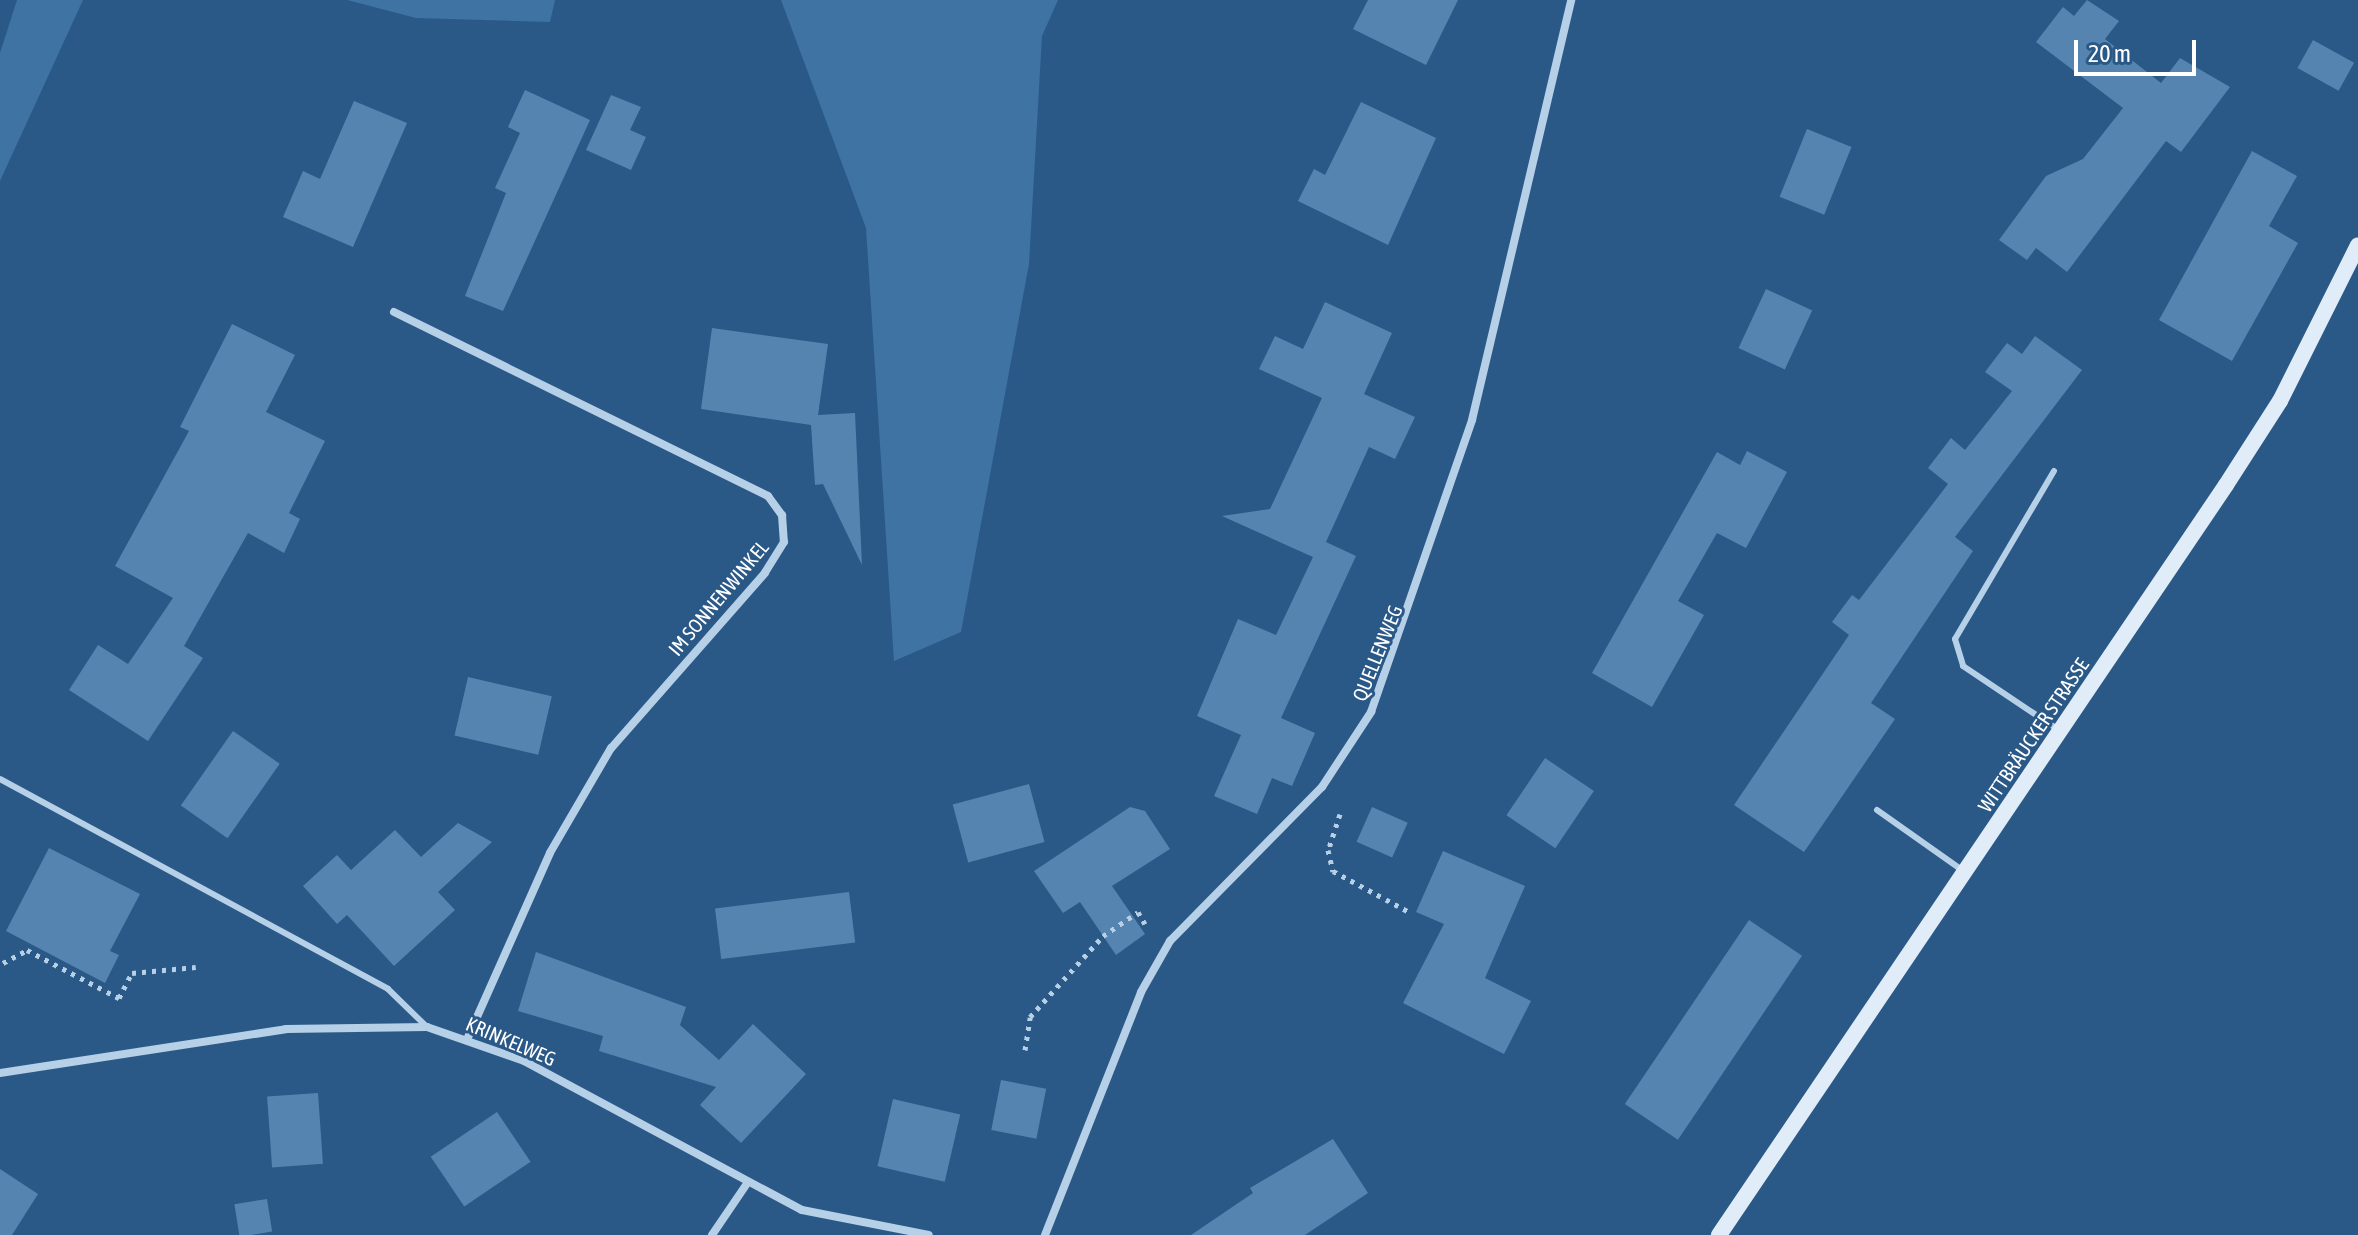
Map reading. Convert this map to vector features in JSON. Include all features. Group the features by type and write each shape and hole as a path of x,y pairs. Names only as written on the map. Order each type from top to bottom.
{"main road":[{"name":"WITTBRÄUCKER STRASSE","path":"1719,1235 2280,401 2358,245"}],"street":[{"name":"QUELLENWEG","path":"1045,1235 1141,992 1170,941 1322,787 1371,712 1472,420 1571,0"},
{"name":"IM SONNENWINKEL","path":"394,312 768,496 782,515 784,542 765,573 611,748 550,853 468,1037"},
{"name":"KRINKELWEG","path":"0,1073 286,1029 427,1027 468,1037 568,1084 746,1185 802,1210 929,1235"},
{"path":"712,1235 746,1185"}],"lane":[{"path":"2054,471 1955,639 1963,666 2060,731"},
{"path":"0,779 388,989 427,1027"},
{"path":"1877,810 1965,872"}],"path":[{"path":"1340,814 1328,850 1333,871 1409,912"},
{"path":"1025,1050 1030,1017 1103,936 1138,912 1145,924"},
{"path":"3,963 27,950 119,998 132,973 196,967"}],"shaded area":[{"path":"17,0 83,0 0,181 0,53"},
{"path":"347,0 555,0 550,22 416,18"},
{"path":"781,0 1058,0 1042,36 1029,264 961,632 894,661 866,228"}],"building":[{"path":"1368,0 1458,0 1426,65 1353,29"},
{"path":"2087,0 2119,21 2105,39 2161,83 2180,58 2230,87 2181,152 2166,141 2067,272 2036,248 2027,260 1999,240 2046,176 2083,159 2123,108 2036,42 2063,7 2074,16"},
{"path":"2313,40 2354,63 2339,91 2297,68"},
{"path":"525,90 590,120 503,311 465,296 506,193 495,188 520,133 508,127"},
{"path":"611,95 641,107 630,130 646,137 631,170 586,150"},
{"path":"354,101 407,123 353,247 283,217 303,171 320,179"},
{"path":"1361,102 1436,138 1388,245 1298,201 1314,169 1325,175"},
{"path":"1807,129 1852,147 1824,215 1780,197"},
{"path":"2252,151 2297,176 2269,226 2298,243 2232,361 2159,320"},
{"path":"1766,289 1812,311 1785,369 1739,348"},
{"path":"1325,302 1392,333 1364,394 1415,417 1395,459 1369,447 1326,542 1356,556 1281,718 1315,733 1292,786 1272,778 1257,814 1214,796 1241,735 1197,716 1238,619 1276,635 1313,557 1222,516 1270,509 1322,398 1259,369 1275,336 1303,349"},
{"path":"232,324 295,355 266,412 325,441 289,513 300,519 284,553 248,533 184,646 203,658 148,741 69,690 98,645 128,664 173,598 115,566 189,431 180,427"},
{"path":"712,328 828,344 818,415 855,413 862,565 823,484 815,485 811,425 701,409"},
{"path":"2035,336 2082,370 1955,537 1973,551 1871,703 1895,719 1804,852 1734,805 1849,635 1832,622 1852,595 1859,600 1948,484 1928,468 1951,438 1965,450 2012,391 1985,372 2007,343 2022,354"},
{"path":"1747,451 1787,472 1746,548 1717,533 1678,601 1704,615 1652,707 1592,673 1717,452 1740,465"},
{"path":"468,677 552,696 538,755 455,735"},
{"path":"233,731 280,764 227,838 181,806"},
{"path":"1545,758 1594,791 1555,848 1506,815"},
{"path":"1029,784 1045,842 968,862 953,804"},
{"path":"1130,807 1145,811 1170,849 1112,886 1145,934 1116,955 1080,902 1063,913 1034,871"},
{"path":"1372,807 1408,823 1392,858 1357,842"},
{"path":"458,823 492,842 438,892 455,910 394,966 347,915 337,924 303,886 337,855 351,870 395,830 421,857"},
{"path":"49,848 140,894 110,951 119,955 105,983 6,931"},
{"path":"1443,851 1525,886 1485,978 1531,1001 1504,1054 1403,1003 1444,924 1416,912"},
{"path":"849,892 855,943 721,959 715,908"},
{"path":"1749,920 1802,956 1678,1140 1625,1104"},
{"path":"536,952 686,1007 680,1025 719,1060 753,1024 806,1074 741,1143 700,1105 716,1087 599,1051 603,1036 518,1011"},
{"path":"1001,1080 1046,1089 1036,1139 991,1130"},
{"path":"318,1093 323,1164 272,1167 267,1097"},
{"path":"893,1099 960,1115 945,1182 877,1166"},
{"path":"497,1112 531,1162 464,1206 431,1157"},
{"path":"1333,1139 1368,1193 1305,1235 1191,1235 1253,1193 1250,1188"},
{"path":"0,1169 38,1194 12,1235 0,1235"},
{"path":"267,1199 272,1232 239,1235 234,1204"}]}
